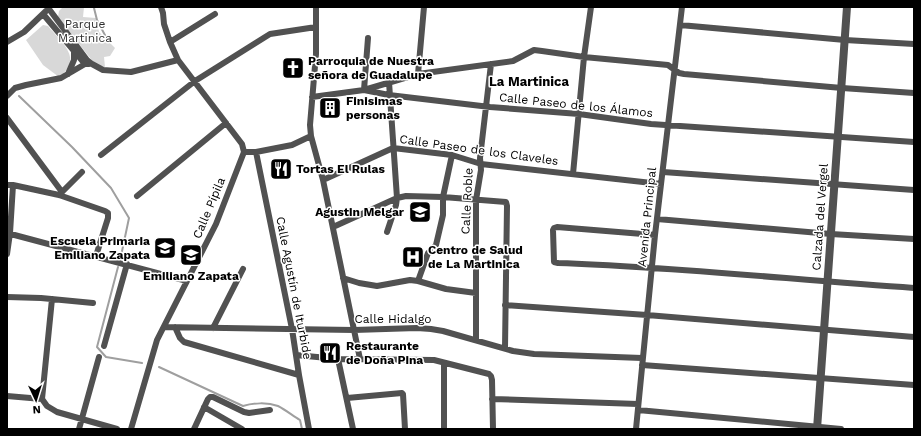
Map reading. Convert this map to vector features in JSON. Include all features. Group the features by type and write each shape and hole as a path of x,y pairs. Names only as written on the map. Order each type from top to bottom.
{"street":[{"path":"161,7 164,24 178,60 242,144 244,152 256,152 292,145 311,136"},
{"path":"316,7 316,54 310,125 311,136 323,180 360,360"},
{"path":"418,74 424,7"},
{"path":"572,174 584,57 591,7"},
{"name":"Avenida Principal","path":"636,429 655,235 682,7"},
{"name":"Calzada del Vergel","path":"817,428 848,7"},
{"path":"7,42 24,32 50,8 88,63"},
{"path":"43,14 74,52 88,63 103,70 131,72 178,60"},
{"path":"170,42 215,14"},
{"path":"680,25 845,40 914,44"},
{"path":"101,155 195,81 270,34 316,27"},
{"path":"364,90 368,38"},
{"path":"312,97 364,90 418,74 513,61 534,50 584,57 668,65 679,73 684,74 914,93"},
{"path":"68,74 74,60 74,52"},
{"path":"7,96 15,88 61,78 88,63"},
{"name":"Calle Roble","path":"476,340 476,200 481,170 480,158 491,64"},
{"path":"387,232 397,198 389,82"},
{"name":"Calle Paseo de los Álamos","path":"364,90 390,95 486,107 579,114 651,124 914,142"},
{"path":"7,118 60,194"},
{"path":"136,196 226,123"},
{"name":"Calle Paseo de los Claveles","path":"323,180 393,148 452,155 481,164 661,184"},
{"name":"Calle Pípila","path":"132,429 158,340 216,224 244,152"},
{"name":"Calle Agustín de Iturbide","path":"256,152 292,329 298,374 309,429"},
{"path":"418,281 428,253 436,245 443,215 443,198 452,155"},
{"path":"60,194 82,172"},
{"path":"663,172 914,190"},
{"path":"7,254 10,185 60,194 108,213 108,218 96,256"},
{"path":"333,227 397,198 406,196 506,202 505,348"},
{"path":"657,219 831,234 914,239"},
{"path":"655,235 557,227 553,230 553,258 554,262 558,263 652,268 914,288"},
{"path":"8,233 187,280"},
{"path":"104,346 128,264"},
{"path":"214,328 243,269"},
{"path":"343,278 377,286 410,280 446,289 476,293"},
{"path":"7,297 93,303"},
{"path":"52,299 42,399 47,406 57,412 117,429"},
{"path":"505,305 914,337"},
{"name":"Calle Hidalgo","path":"164,327 354,330 431,329 513,351 534,354 914,385"},
{"path":"175,327 180,338 184,342 298,374"},
{"path":"296,355 360,360 434,360 489,374 492,380 493,429"},
{"path":"79,429 99,357"},
{"path":"338,359 353,429"},
{"path":"444,363 444,429"},
{"path":"347,398 402,393 404,396 405,429"},
{"path":"7,396 42,399"},
{"path":"194,429 210,397 213,397 244,412 249,413 270,410"},
{"path":"492,399 638,407 817,428 841,429"},
{"path":"204,407 242,429"}],"green space":[{"name":"Parque Martinica","path":"63,7 84,7 83,17 96,18 99,32 115,48 110,56 104,57 105,67 94,63 58,17 59,11"},
{"path":"43,25 48,26 59,39 68,51 70,57 70,64 59,77 43,65 26,40"}],"waterway":[{"path":"95,7 97,20 107,39"},
{"path":"19,96 72,147 111,188 129,218 121,256"},
{"path":"118,267 97,347 106,357 142,363"},
{"path":"159,367 243,406 260,403 278,406 300,420 302,429"}],"place":[{"name":"Parroquia de Nuestra señora de Guadalupe","path":"293,68"},
{"name":"Finisimas personas","path":"330,108"},
{"name":"Tortas El Rulas","path":"281,169"},
{"name":"Agustin Melgar","path":"420,212"},
{"name":"Escuela Primaria Emiliano Zapata","path":"165,248"},
{"name":"Emiliano Zapata","path":"191,255"},
{"name":"Centro de Salud de La Martinica","path":"413,257"},
{"name":"Restaurante de Doña Pina","path":"330,353"}],"district":[{"name":"La Martinica","path":"529,81"}]}
